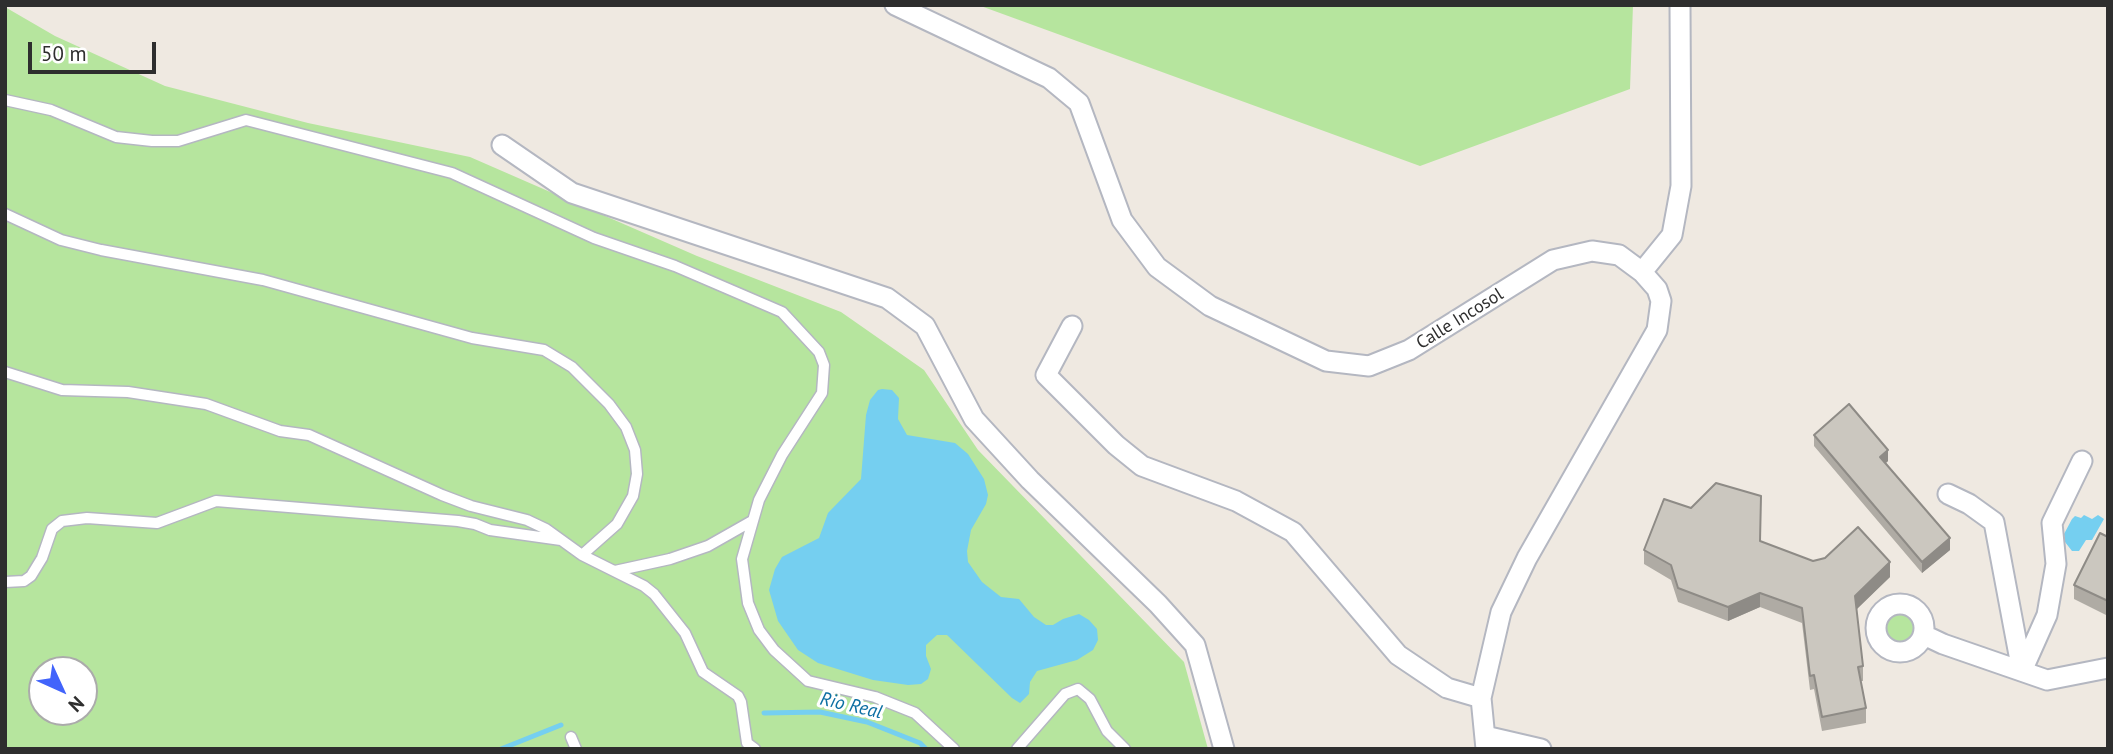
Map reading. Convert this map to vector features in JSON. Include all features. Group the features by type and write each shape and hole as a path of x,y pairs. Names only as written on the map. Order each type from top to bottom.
{"street":[{"name":"Calle Incosol","path":"895,5 1049,78 1079,103 1122,220 1157,267 1210,306 1326,361 1369,366 1409,351 1553,260 1592,251 1619,255 1642,272 1657,289 1661,301 1657,330 1527,558 1501,612 1481,698 1485,743"},
{"path":"1642,272 1672,235 1681,186 1680,5"},
{"path":"502,145 572,193 887,298 925,326 974,419 1030,481 1158,604 1195,645 1224,749"},
{"path":"1072,326 1046,375 1116,445 1142,466 1236,501 1293,532 1398,655 1447,688 1481,698"},
{"path":"2022,671 2047,615 2056,564 2052,523 2082,461"},
{"path":"1948,494 1969,504 1994,522 2022,671"},
{"path":"1924,635 2047,680 2108,668"},
{"path":"1485,743 1541,749"}],"lane":[{"path":"5,100 51,110 116,136 152,142 178,141 246,120 452,173 594,238 675,266 782,312 819,352 824,365 822,393 782,456 759,500 742,559 748,603 759,630 774,650 808,681 875,697 915,713 954,749"},
{"path":"5,214 61,240 263,280 472,338 544,350 572,367 609,404 626,427 635,450 637,474 633,496 617,524 582,555"},
{"path":"5,372 62,390 128,392 206,404 280,431 309,435 461,502 546,528 582,555 644,586 654,594 685,633 702,672 737,696 741,702 747,743 754,749"},
{"path":"5,582 24,581 31,576 42,558 52,529 62,521 87,518 157,523 216,501 458,521 501,532 561,540"},
{"path":"615,571 670,559 708,546 752,521"},
{"path":"1017,749 1065,694 1078,689 1090,699 1107,730 1125,749"},
{"path":"571,737 576,749"}],"green space":[{"path":"978,5 1633,5 1630,89 1420,166"},
{"path":"5,7 55,36 165,86 308,123 470,157 697,256 841,312 924,370 978,450 1184,662 1208,749 5,749"},
{"path":"1899,614 1905,615 1913,623 1913,635 1905,643 1899,644 1893,643 1885,635 1884,629 1885,623 1893,615"}],"water":[{"path":"882,389 892,390 899,398 898,419 907,435 955,443 968,454 984,479 988,495 986,504 971,530 967,551 968,562 982,582 1001,597 1019,599 1034,617 1046,625 1053,625 1079,614 1097,629 1098,640 1093,650 1077,660 1037,671 1030,682 1029,694 1020,703 947,635 937,635 926,645 926,656 931,669 928,679 921,684 908,685 873,680 818,663 798,650 778,621 769,590 775,569 782,557 819,538 828,513 861,479 866,415 870,400"},
{"path":"2084,515 2092,519 2098,515 2104,519 2092,540 2086,540 2079,551 2072,551 2065,542 2064,534 2075,516 2081,518"}],"building":[{"path":"1849,404 1888,450 1880,457 1950,538 1922,562 1814,435"},
{"path":"1716,483 1761,496 1760,541 1813,561 1825,558 1858,527 1890,562 1855,596 1863,666 1858,667 1866,708 1822,717 1814,675 1810,676 1802,608 1760,593 1728,607 1678,588 1671,565 1644,550 1664,499 1691,508"},
{"path":"2100,533 2108,537 2108,601 2074,585"}],"waterway":[{"name":"Rio Real","path":"764,713 820,712 867,722 920,743 926,749"},
{"name":"Rio Real","path":"501,749 561,725"}]}
